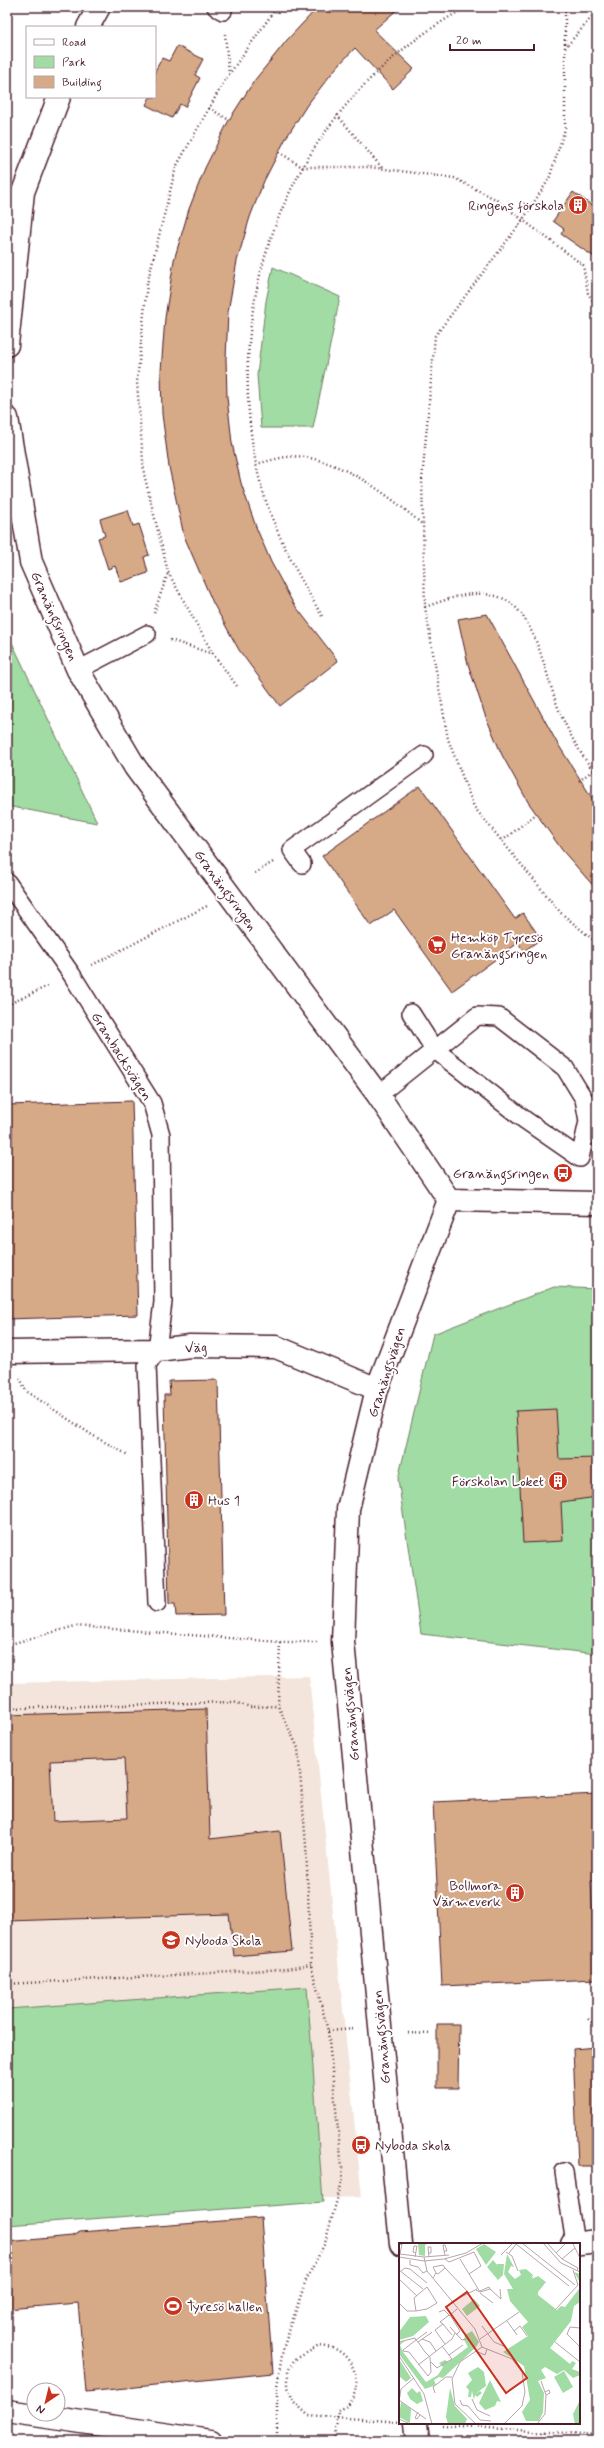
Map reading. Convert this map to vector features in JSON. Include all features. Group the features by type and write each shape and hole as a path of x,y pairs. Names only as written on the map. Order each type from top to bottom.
{"street":[{"path":"89,26 100,7"},
{"path":"7,344 23,192 60,98"},
{"name":"Granängsringen","path":"7,418 31,562 78,670 135,766 378,1095 449,1200"},
{"path":"449,1200 597,1203"},
{"name":"Granängsvägen","path":"401,2243 343,1642 348,1509 377,1389 449,1200"},
{"name":"Väg","path":"7,1352 157,1350 190,1346 276,1347 377,1389"},
{"path":"580,2243 597,2241"},
{"path":"7,2411 211,2441"},
{"path":"416,2424 418,2441"}],"lane":[{"path":"78,670 147,634"},
{"path":"302,864 292,850 424,754"},
{"name":"Granbacksvägen","path":"7,882 72,975 152,1103 161,1135 162,1302 157,1350"},
{"path":"378,1095 434,1048 477,1016 500,1017 565,1068 584,1099 588,1121 580,1158 525,1120 434,1048 411,1013"},
{"path":"157,1350 147,1365 157,1603"},
{"path":"564,2172 574,2243"}],"path":[{"path":"236,686 213,654 168,572 144,474 137,382 147,284 176,167 225,80 277,7"},
{"path":"322,616 294,568 275,525 256,464 248,403 248,349 257,281 276,222 302,167 337,115 384,64 439,22 467,7"},
{"path":"565,7 565,129 549,179 522,221 435,336 422,480 425,607 448,739 474,807 561,914 597,943"},
{"path":"565,48 597,11"},
{"path":"209,108 230,120"},
{"path":"337,115 383,169"},
{"path":"279,152 302,167 383,169 454,178 495,199 522,221 583,265 588,293 597,308"},
{"path":"256,464 290,456 310,457 342,470 372,486 399,504 423,525"},
{"path":"425,607 461,595 480,594 504,599 516,609 534,634 560,714 575,743 597,775"},
{"path":"580,781 597,767"},
{"path":"502,841 536,814"},
{"path":"7,1005 72,975 209,905"},
{"path":"17,1373 26,1391 92,1436 136,1459 151,1460"},
{"path":"7,1645 75,1626 280,1642 343,1642"},
{"path":"277,2441 277,2386 284,2349 306,2280 326,2243 343,2178 328,2030 311,1965 306,1845 298,1748 278,1706 280,1642"},
{"path":"7,1708 233,1702 251,1707 278,1706"},
{"path":"7,1984 286,1969 311,1965"},
{"path":"588,2019 597,2028"},
{"path":"328,2030 354,2029"},
{"path":"408,2033 432,2034"},
{"path":"335,2441 337,2417 338,2410 349,2404 357,2390 356,2373 348,2358 336,2349 319,2346 294,2360 288,2371 288,2387 293,2401 308,2415 337,2417 399,2422"},
{"path":"441,2425 505,2431 543,2430 597,2435"},
{"path":"543,2430 543,2441"}],"shaded area":[{"name":"Nyboda Skola","path":"309,1676 362,2197 7,2209 7,1683"}],"green space":[{"path":"273,267 340,297 313,428 261,428 257,375 266,301"},
{"path":"7,632 97,822 97,823 7,806"},
{"path":"554,1287 597,1289 597,1654 421,1634 398,1479 433,1334"},
{"path":"307,1987 323,2202 7,2225 7,2009"}],"building":[{"path":"318,7 400,7 374,30 414,69 393,89 355,48 336,68 307,105 286,138 264,181 250,217 237,261 228,312 226,359 227,397 232,443 241,483 256,527 271,562 293,603 338,661 280,706 239,650 213,603 184,536 169,467 162,414 161,371 165,318 174,260 189,209 205,168 229,120 254,81 287,40"},
{"path":"177,46 203,59 195,75 200,78 185,107 180,104 172,118 146,105 150,98 156,98 156,69 162,58 169,61"},
{"name":"Ringens förskola","path":"573,192 597,209 597,259 561,234 564,229 553,221"},
{"path":"128,510 133,526 139,524 149,555 144,557 148,573 121,582 115,566 108,569 98,538 105,536 100,519"},
{"path":"487,614 556,741 597,806 597,890 562,850 528,802 502,755 485,715 468,664 458,619"},
{"path":"420,786 515,919 523,913 541,939 524,951 518,943 452,991 394,910 371,926 322,856"},
{"path":"132,1101 138,1315 7,1319 7,1105"},
{"name":"Hus 1","path":"218,1380 224,1615 176,1616 175,1604 169,1604 164,1395 170,1395 169,1381"},
{"name":"Förskolan Loket","path":"556,1409 559,1459 597,1458 597,1497 561,1502 563,1541 523,1543 516,1411"},
{"path":"206,1709 210,1839 280,1831 292,1951 234,1956 229,1914 7,1921 7,1715","holes":["124,1758 127,1818 53,1821 50,1761"]},
{"name":"Bollmora Värmeverk","path":"597,1794 597,1881 591,1881 596,1979 442,1986 433,1802"},
{"path":"437,2024 459,2024 458,2088 437,2088"},
{"path":"597,2047 597,2166 578,2166 573,2049"},
{"name":"Tyresö hallen","path":"261,2218 273,2373 86,2392 78,2303 7,2309 7,2242 72,2236 80,2232"}],"place":[{"name":"Ringens förskola","path":"578,205"},
{"name":"Hemköp Tyresö Granängsringen","path":"437,945"},
{"name":"Granängsringen","path":"563,1173"},
{"name":"Förskolan Loket","path":"558,1481"},
{"name":"Hus 1","path":"194,1500"},
{"name":"Bollmora Värmeverk","path":"515,1893"},
{"name":"Nyboda Skola","path":"171,1940"},
{"name":"Nyboda skola","path":"361,2145"},
{"name":"Tyresö hallen","path":"173,2306"}]}
